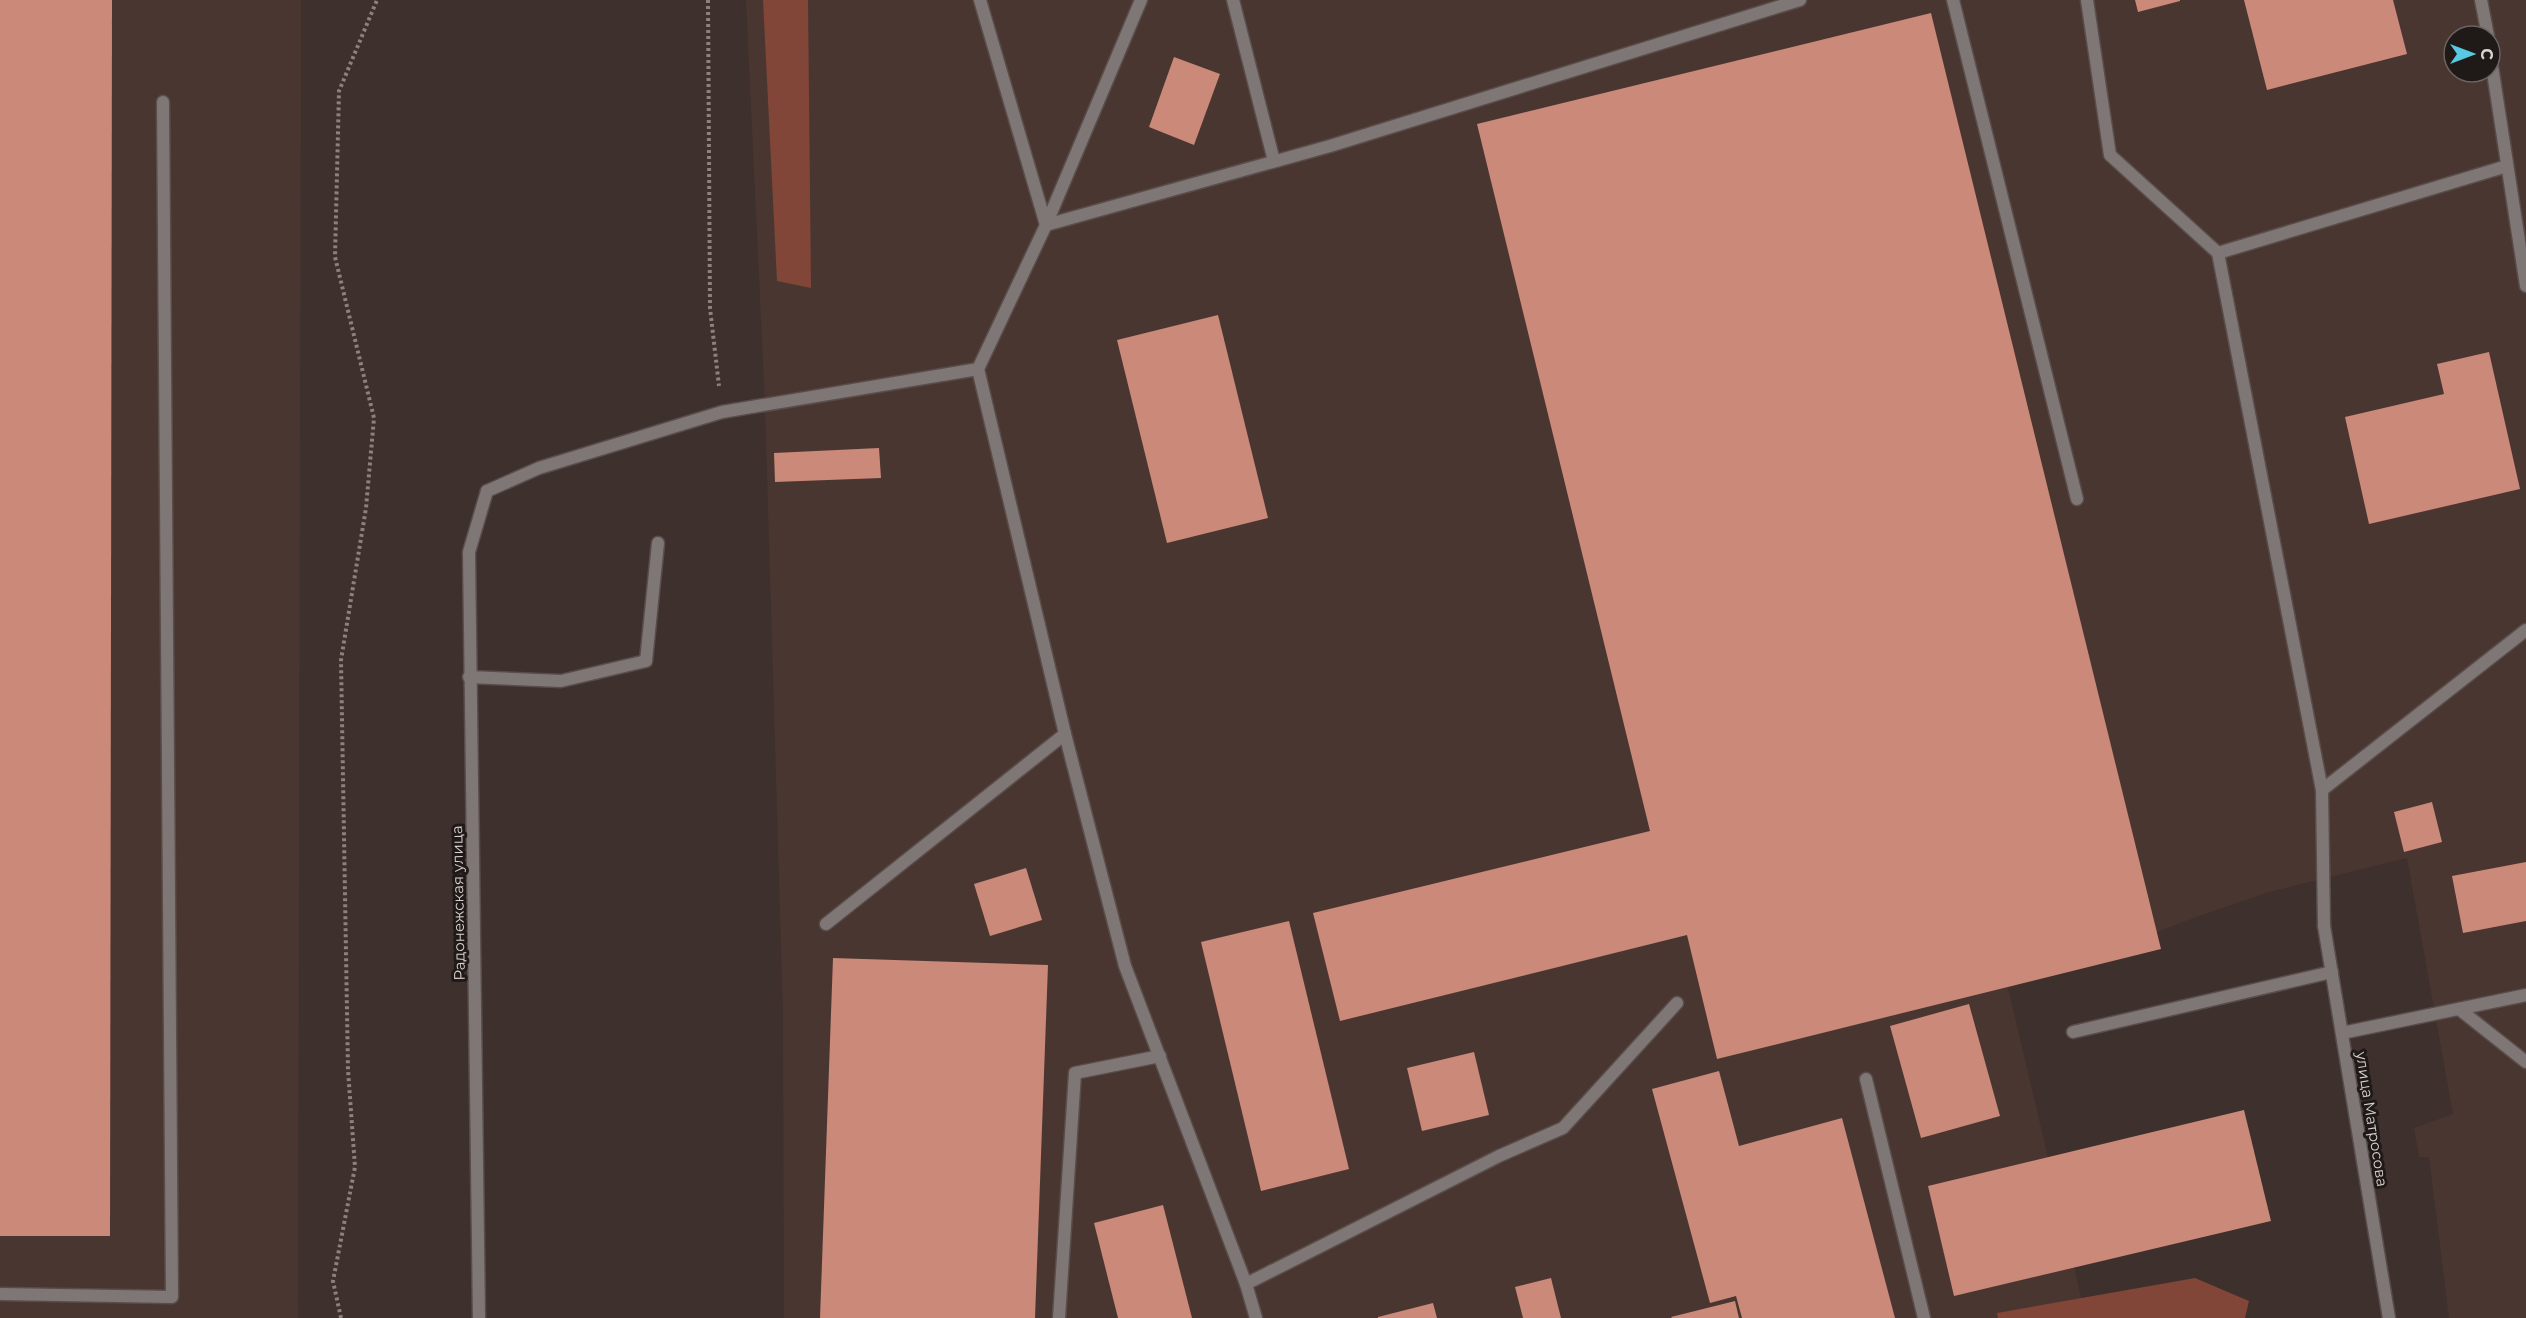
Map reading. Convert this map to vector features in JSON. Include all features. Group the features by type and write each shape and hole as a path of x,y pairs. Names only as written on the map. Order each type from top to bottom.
{"street":[{"path":"980,0 1046,225"},
{"path":"1141,0 1046,225 978,369 1065,734 1125,966 1246,1284 1256,1318"},
{"path":"1233,0 1274,161"},
{"path":"1046,225 1274,161 1800,0"},
{"path":"1953,0 2078,499"},
{"path":"2087,0 2110,155 2218,253 2507,166"},
{"path":"2484,1 2487,24"},
{"path":"2495,84 2526,286"},
{"path":"0,1294 172,1297 163,102"},
{"name":"улица Матросова","path":"2218,253 2322,790 2324,926 2389,1318"},
{"path":"722,412 978,369"},
{"name":"Радонежская улица","path":"479,1318 469,552 487,491 539,468 722,412"},
{"path":"469,677 561,681 646,661 658,543"},
{"path":"2322,790 2526,630"},
{"path":"826,924 1065,734"},
{"path":"2073,1032 2332,972"},
{"path":"2342,1033 2526,995"},
{"path":"1246,1284 1499,1156 1563,1128 1677,1003"},
{"path":"2459,1009 2526,1062"},
{"path":"1059,1318 1075,1073 1160,1056"},
{"path":"1866,1078 1924,1318"}],"path":[{"path":"341,1318 333,1281 355,1167 348,1070 341,660 366,508 374,418 335,257 339,92 377,0"},
{"path":"708,0 710,308 722,412"}],"shaded area":[{"path":"0,0 301,0 298,1318 0,1318"},
{"path":"746,0 2526,0 2526,1318 2449,1318 2429,1157 2419,1157 2414,1128 2453,1114 2407,858 2269,892 2008,988 2086,1318 784,1318 783,1015 765,405"},
{"path":"763,0 808,0 811,288 777,281"},
{"path":"2195,1278 2249,1301 2245,1318 1998,1318 1997,1313"}],"building":[{"path":"0,0 112,0 110,1236 0,1236"},
{"path":"2135,0 2180,0 2180,1 2138,12"},
{"path":"2244,0 2393,0 2407,54 2267,90"},
{"path":"1931,13 2161,949 1717,1059 1687,935 1340,1021 1313,913 1650,831 1477,124"},
{"path":"1174,57 1220,74 1194,145 1149,127"},
{"path":"1218,315 1268,518 1167,543 1117,340"},
{"path":"2489,352 2520,489 2369,524 2345,417 2444,394 2437,364"},
{"path":"879,448 881,478 775,482 774,453"},
{"path":"2432,802 2442,842 2404,852 2394,812"},
{"path":"2526,862 2526,921 2463,933 2452,876"},
{"path":"1026,868 1042,920 990,936 974,884"},
{"path":"1289,921 1349,1169 1261,1191 1201,942"},
{"path":"833,958 1048,965 1035,1318 820,1318"},
{"path":"1969,1004 2000,1116 1921,1138 1890,1026"},
{"path":"1474,1052 1489,1115 1422,1131 1407,1068"},
{"path":"1719,1071 1739,1146 1842,1118 1895,1318 1742,1318 1736,1296 1710,1303 1652,1089"},
{"path":"2244,1110 2271,1221 1954,1296 1928,1186"},
{"path":"1163,1205 1192,1318 1118,1318 1094,1223"},
{"path":"1551,1278 1561,1318 1523,1318 1515,1287"},
{"path":"1735,1301 1739,1318 1671,1317"},
{"path":"1433,1303 1437,1318 1378,1318 1378,1317"}]}
